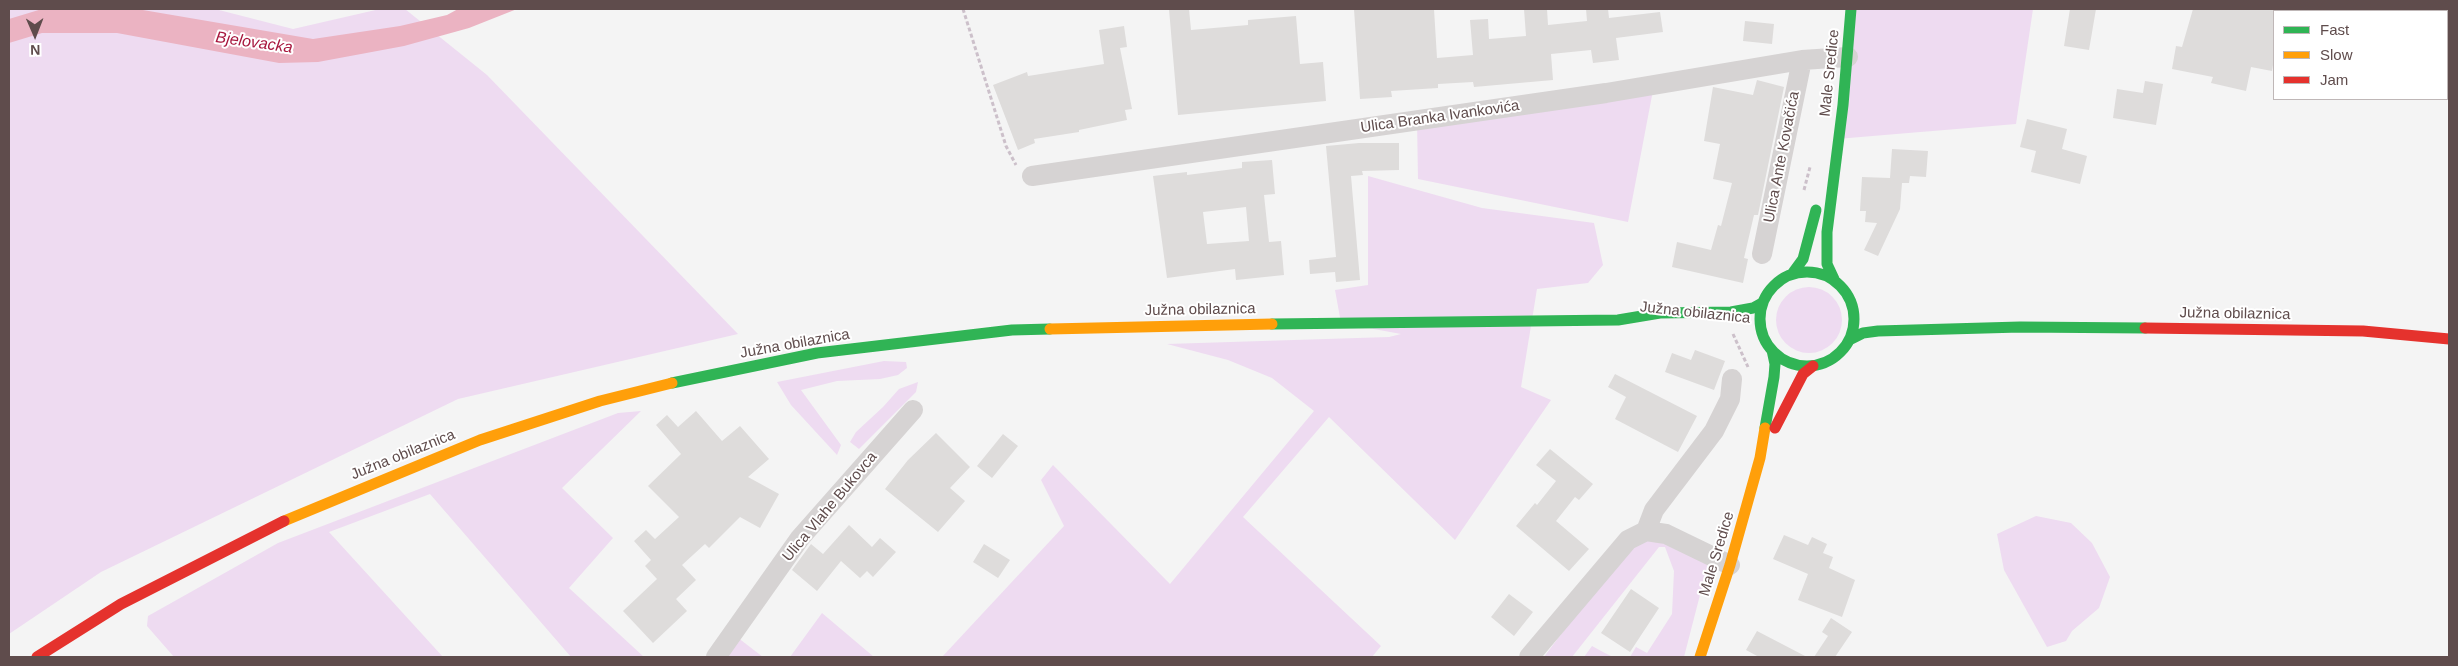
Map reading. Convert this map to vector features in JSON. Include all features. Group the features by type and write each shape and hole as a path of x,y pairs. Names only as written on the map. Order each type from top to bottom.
{"main road":[{"name":"Male Sredice","path":"1834,279 1827,264 1826,245 1848,58 1851,9"},
{"name":"Male Sredice","path":"1792,274 1803,259 1819,197 1837,139"},
{"path":"1850,298 1854,312 1854,326 1850,339 1841,352 1828,361 1813,366 1798,365 1784,360 1769,346 1761,330 1762,303 1769,290 1779,280 1792,274 1806,271 1821,273 1834,279 1850,298 1864,308"},
{"name":"Južna obilaznica","path":"37,657 130,600 262,530 359,488 480,440 600,402 698,376 817,353 1012,330 1144,326 1618,320 1660,313 1731,312 1753,308 1762,303"},
{"name":"Južna obilaznica","path":"1949,317 2020,327"},
{"name":"Južna obilaznica","path":"1618,320 1656,326"},
{"name":"Južna obilaznica","path":"1850,339 1863,333 1878,331 2020,327 2363,331 2449,338"},
{"name":"Južna obilaznica","path":"1747,332 1755,334 1769,346"},
{"name":"Male Sredice","path":"1700,657 1730,565 1760,458 1775,370 1769,346"},
{"name":"Male Sredice","path":"1760,458 1803,374 1813,366"}],"street":[{"name":"Ulica Branka Ivankovića","path":"1032,176 1606,93 1802,60 1848,58"},
{"name":"Ulica Ante Kovačića","path":"1762,254 1802,60"},
{"path":"1646,531 1654,510 1714,432 1730,399 1732,379"},
{"name":"Ulica Vlahe Bukovca","path":"716,657 800,538 913,410"},
{"path":"1529,657 1628,540 1646,531 1666,534 1730,565"}],"path":[{"path":"963,9 1006,146 1021,173 1032,176"}],"shaded area":[{"path":"9,9 215,9 293,29 380,9 405,9 487,75 738,334 458,399 101,572 9,634"},
{"path":"1851,9 2033,9 2016,124 1837,139"},
{"path":"1654,85 1628,222 1418,179 1417,120"},
{"path":"1368,176 1482,208 1594,223 1603,265 1588,283 1537,289 1521,387 1551,400 1455,540 1329,417 1243,517 1381,646 1372,657 942,657 1064,526 1041,480 1053,465 1170,584 1314,411 1272,378 1228,360 1167,344 1389,337 1401,334 1341,323 1335,290 1368,285"},
{"path":"1803,287 1815,287 1833,296 1840,307 1842,320 1840,333 1833,344 1822,351 1803,353 1790,348 1781,339 1776,326 1776,314 1781,301 1790,292"},
{"path":"884,361 906,362 907,368 898,375 880,379 837,381 801,390 841,445 837,455 791,405 777,382"},
{"path":"918,382 916,392 859,449 850,442 856,432 899,389"},
{"path":"641,411 562,488 613,538 569,588 644,657 571,657 430,494 329,532 443,657 174,657 147,626 148,616 278,543 618,413"},
{"path":"2036,516 2071,523 2092,543 2110,577 2099,608 2072,631 2066,641 2047,647 2004,570 1997,534"},
{"path":"1649,535 1709,560 1684,657 1630,657 1636,647 1647,653 1672,614 1674,571 1665,547 1659,547 1572,657 1544,657 1614,563"},
{"path":"822,613 874,657 790,657"},
{"path":"733,634 763,657 716,657"},
{"path":"1592,646 1603,652 1613,657 1584,657"}],"water":[{"name":"Bjelovacka","path":"42,9 137,9 313,39 400,26 447,15 458,9 517,9 469,28 404,46 318,62 279,63 117,33 42,33 9,43 9,19"}],"building":[{"path":"1169,9 1189,9 1191,30 1248,25 1248,20 1296,16 1300,64 1323,62 1326,101 1178,115"},
{"path":"1354,9 1434,9 1437,58 1473,55 1470,20 1488,19 1489,39 1526,36 1524,9 1547,9 1548,25 1587,21 1586,9 1608,9 1609,18 1660,12 1663,32 1616,38 1619,60 1593,63 1591,50 1551,54 1553,80 1474,87 1473,82 1438,84 1438,88 1391,91 1392,97 1360,99"},
{"path":"2070,9 2096,9 2089,50 2064,46"},
{"path":"2193,9 2274,9 2272,71 2251,67 2246,91 2211,83 2213,77 2172,69 2176,46 2182,47"},
{"path":"1745,21 1774,24 1772,44 1743,41"},
{"path":"1124,26 1127,47 1120,48 1132,109 1125,110 1127,120 1079,130 1079,132 1034,139 1035,143 1018,150 993,85 1027,72 1028,76 1104,64 1099,30"},
{"path":"1757,80 1784,87 1758,215 1754,215 1744,258 1748,259 1743,283 1672,267 1677,242 1711,250 1718,225 1721,226 1732,183 1713,179 1720,144 1704,141 1713,87 1753,95"},
{"path":"2145,81 2163,84 2156,125 2113,118 2117,89 2143,93"},
{"path":"2027,119 2067,129 2062,149 2087,156 2080,184 2031,172 2036,151 2020,147"},
{"path":"1359,143 1399,143 1399,170 1362,171 1363,175 1351,176 1360,280 1336,282 1335,272 1310,274 1309,260 1336,257 1326,146"},
{"path":"1892,149 1928,151 1926,177 1910,176 1909,183 1902,183 1900,209 1878,256 1864,250 1877,223 1865,222 1866,211 1860,211 1862,177 1890,178"},
{"path":"1272,160 1275,194 1264,195 1269,242 1281,241 1284,275 1236,280 1235,269 1167,278 1153,176 1187,172 1187,175 1242,168 1242,162","holes":["1246,207 1249,241 1207,244 1203,212"]},
{"path":"1695,350 1725,361 1714,390 1665,372 1672,353 1691,360"},
{"path":"1615,374 1697,416 1678,452 1615,419 1626,397 1608,387"},
{"path":"696,411 722,441 740,426 769,459 748,477 779,494 760,528 740,517 709,548 705,544 682,565 696,580 676,599 687,611 653,643 623,611 657,579 645,566 651,560 634,541 646,530 655,539 679,517 648,486 681,454 656,425 667,415 678,427"},
{"path":"936,433 970,467 950,488 965,501 938,532 885,489 908,460"},
{"path":"1003,434 1018,446 992,478 977,466"},
{"path":"1550,449 1593,484 1579,500 1575,497 1556,521 1589,549 1569,571 1516,526 1535,503 1537,505 1556,481 1536,465"},
{"path":"849,525 872,547 880,538 896,552 873,577 867,571 860,578 841,561 817,591 792,570 811,544 823,554"},
{"path":"1784,535 1808,545 1812,537 1827,544 1823,553 1833,557 1829,568 1855,580 1842,617 1798,600 1808,574 1773,559"},
{"path":"984,544 1010,560 998,578 973,562"},
{"path":"1631,589 1659,608 1630,652 1601,633"},
{"path":"1509,594 1533,612 1514,636 1491,617"},
{"path":"1831,618 1852,632 1835,657 1814,657 1828,636 1822,632"},
{"path":"1757,631 1807,657 1759,657 1746,650"}],"traffic: fast":[{"path":"1834,279 1827,264 1827,232 1843,105 1851,9"},
{"path":"1792,274 1803,259 1816,210"},
{"path":"1807,272 1825,275 1840,286 1851,301 1854,319 1851,337 1840,352 1825,363 1807,366 1789,363 1774,352 1763,337 1760,319 1763,301 1774,286 1789,275 1807,272"},
{"path":"1272,324 1618,320 1660,313 1731,312 1753,308 1762,303"},
{"path":"1851,339 1863,333 1878,331 2020,327 2145,328"},
{"path":"672,383 817,353 1012,330 1050,329"},
{"path":"1765,428 1774,377 1775,364 1772,350"}],"traffic: slow":[{"path":"1050,329 1272,324"},
{"path":"284,521 480,440 600,401 672,383"},
{"path":"1700,657 1730,565 1760,458 1765,428"}],"traffic: jam":[{"path":"2145,328 2363,331 2449,339"},
{"path":"1775,428 1803,374 1813,366"},
{"path":"37,657 121,604 284,521"}]}
